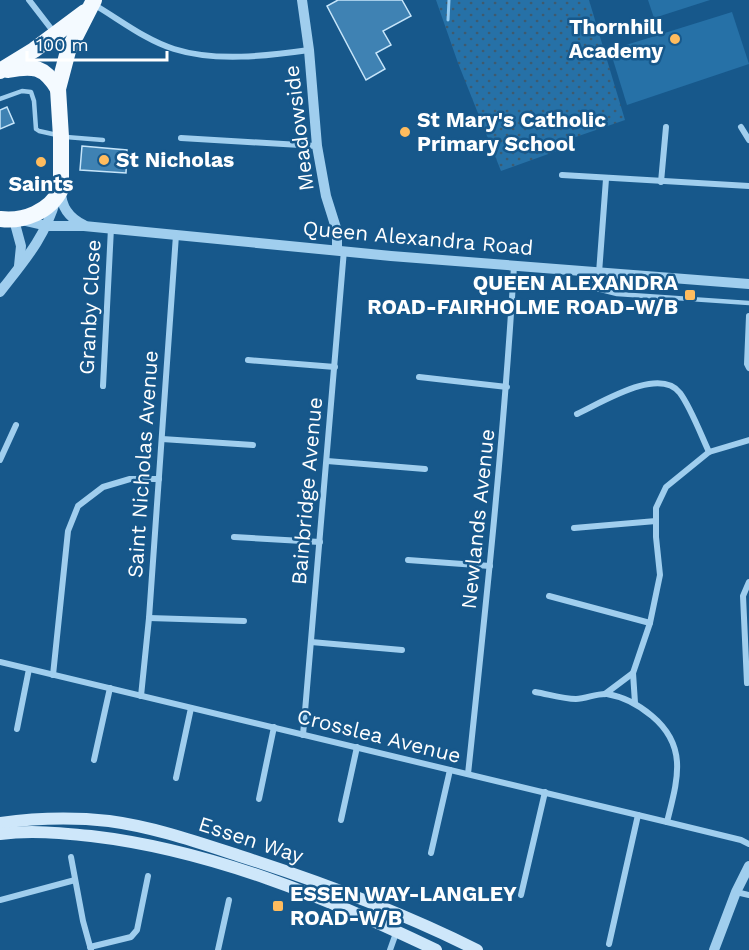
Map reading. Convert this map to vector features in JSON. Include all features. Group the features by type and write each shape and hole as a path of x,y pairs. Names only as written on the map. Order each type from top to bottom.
{"highway":[{"path":"0,71 55,36 91,5"},
{"path":"12,220 39,211 59,193 62,137 58,89 69,51 91,5"},
{"path":"0,71 34,67 51,78 58,89"}],"main road":[{"name":"Essen Way","path":"0,823 43,817 108,821 168,833 286,871 385,908 477,950"},
{"name":"Essen Way","path":"0,834 51,832 110,838 155,846 204,859 345,909 436,950"}],"street":[{"path":"29,0 69,51"},
{"name":"Meadowside","path":"302,0 309,50 316,146 340,250"},
{"path":"91,5 175,50 246,57 309,50"},
{"path":"661,182 666,127"},
{"path":"741,127 749,140"},
{"path":"182,138 316,146"},
{"path":"562,175 749,186"},
{"path":"596,273 606,179"},
{"path":"0,292 33,251 47,225 59,193"},
{"path":"59,193 69,216 84,225"},
{"path":"12,220 21,246 19,266"},
{"name":"Queen Alexandra Road","path":"12,220 47,225 84,225 391,256 749,284"},
{"name":"Granby Close","path":"103,386 111,228"},
{"name":"Saint Nicholas Avenue","path":"141,696 149,618 177,235"},
{"name":"Bainbridge Avenue","path":"303,735 327,461 340,250"},
{"name":"Newlands Avenue","path":"468,774 507,387 514,266"},
{"path":"749,316 747,363 749,368"},
{"path":"248,360 334,367"},
{"path":"419,377 507,387"},
{"path":"577,414 640,385 666,383 679,392 710,452"},
{"path":"0,460 16,425"},
{"path":"162,439 254,444"},
{"path":"635,703 633,673 650,623 660,575 656,508 666,487 710,452 749,440"},
{"path":"327,461 425,469"},
{"path":"53,675 69,531 78,506 103,487 130,479 159,479"},
{"path":"574,528 656,521"},
{"path":"234,537 320,542"},
{"path":"408,560 490,566"},
{"path":"747,683 743,596 749,582"},
{"path":"549,596 650,623"},
{"path":"149,618 244,621"},
{"path":"311,642 402,650"},
{"name":"Crosslea Avenue","path":"0,663 545,792 741,840 749,844"},
{"path":"16,729 29,669"},
{"path":"605,694 633,673"},
{"path":"94,760 110,688"},
{"path":"535,692 576,699 605,694 635,703 662,724 677,753 678,771 667,822"},
{"path":"176,778 191,708"},
{"path":"259,799 274,727"},
{"path":"341,820 357,747"},
{"path":"431,853 450,770"},
{"path":"520,895 545,792"},
{"path":"609,944 638,815"},
{"path":"70,857 90,949 131,937 136,930 148,876"},
{"path":"714,950 736,892 749,866"},
{"path":"0,900 75,880"},
{"path":"736,892 749,895"},
{"path":"218,950 229,900"},
{"path":"390,950 396,933"}],"lane":[{"path":"0,99 22,91 31,92 36,129 62,137 103,140"},
{"path":"596,273 597,289 618,294 749,303"}],"shaded area":[{"path":"436,0 589,0 625,120 564,141 565,148 501,171 458,63"},
{"path":"648,0 710,0 654,18"},
{"path":"732,12 749,64 627,105 610,50"}],"building":[{"name":"St Mary's Catholic Primary School","path":"338,0 402,0 411,16 383,31 391,45 376,53 385,69 366,80 327,6"},
{"path":"7,107 14,123 0,129 0,110"},
{"name":"St Nicholas","path":"82,146 127,150 126,173 80,170"}],"waterway":[{"path":"448,20 449,0"}],"place":[{"name":"Thornhill Academy","path":"675,39"},
{"name":"St Mary's Catholic Primary School","path":"405,132"},
{"name":"St Nicholas","path":"104,160"},
{"name":"Saints","path":"41,162"},
{"name":"QUEEN ALEXANDRA ROAD-FAIRHOLME ROAD-W/B","path":"690,295"},
{"name":"ESSEN WAY-LANGLEY ROAD-W/B","path":"278,906"}]}
